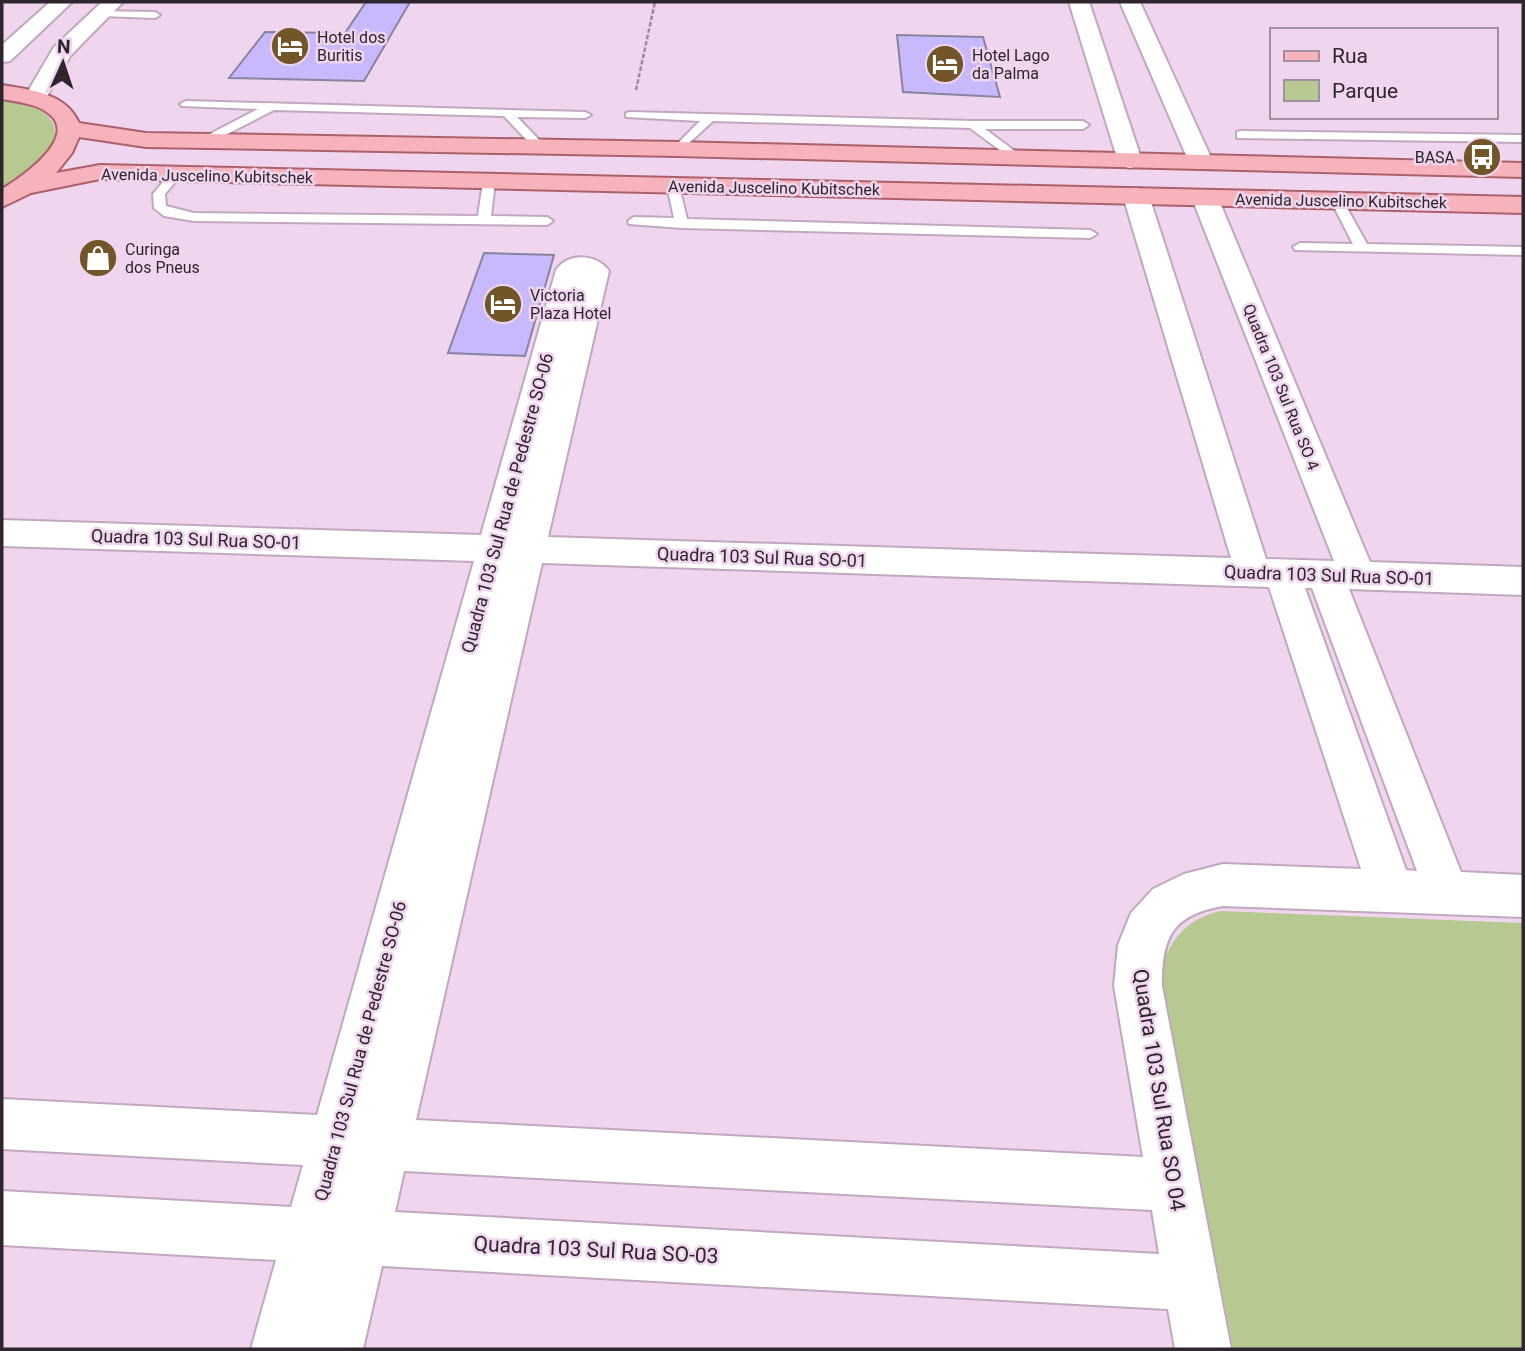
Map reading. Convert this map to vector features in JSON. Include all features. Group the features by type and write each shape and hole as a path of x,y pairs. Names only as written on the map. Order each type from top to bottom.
{"main road":[{"path":"2,92 35,98 58,109 66,118 70,129"},
{"name":"Avenida Juscelino Kubitschek","path":"2,199 45,172 61,154 68,141 70,129 135,139 1130,161 1201,162 1325,151 1523,170"},
{"name":"Avenida Juscelino Kubitschek","path":"26,186 100,172 1523,205"}],"street":[{"path":"2,56 62,2"},
{"path":"1079,2 1130,161"},
{"path":"1130,2 1201,162"},
{"path":"35,98 62,52 107,7"},
{"path":"1136,196 1268,573 1391,891"},
{"name":"Quadra 103 Sul Rua SO 4","path":"1205,198 1341,576 1447,893"},
{"name":"Quadra 103 Sul Rua de Pedestre SO-06","path":"279,1349 335,1141 512,549 596,271 588,266 576,266 570,270 512,549 385,1143 335,1349"},
{"name":"Quadra 103 Sul Rua SO-01","path":"2,533 1523,581"},
{"name":"Quadra 103 Sul Rua SO 04","path":"1203,1349 1138,986 1140,943 1149,926 1166,906 1198,888 1223,885 1523,896"},
{"path":"2,1124 1173,1185"},
{"name":"Quadra 103 Sul Rua SO-03","path":"2,1218 1191,1283"}],"lane":[{"path":"107,7 155,15"},
{"path":"186,104 585,115"},
{"path":"210,139 272,106"},
{"path":"508,114 541,148"},
{"path":"630,115 973,125 1083,125"},
{"path":"678,149 710,117"},
{"path":"973,125 1016,158"},
{"path":"1241,135 1325,151 1523,139"},
{"path":"175,175 159,194 157,201 160,208 180,215 547,221"},
{"path":"484,221 489,182"},
{"path":"673,186 682,224"},
{"path":"1337,201 1362,248"},
{"path":"634,221 1090,234"},
{"path":"1300,247 1523,251"}],"path":[{"path":"630,115 655,2"}],"green space":[{"path":"2,99 29,105 46,114 54,125 54,138 48,151 36,164 2,189"},
{"path":"1221,911 1523,923 1523,1349 1233,1349 1161,981 1166,956 1179,935 1197,920"}],"building":[{"name":"Hotel dos Buritis","path":"366,2 410,2 364,81 229,78 265,32 345,33"},
{"name":"Hotel Lago da Palma","path":"897,35 983,37 1000,97 903,92"},
{"name":"Victoria Plaza Hotel","path":"484,253 554,255 525,356 448,353"}],"place":[{"name":"Hotel dos Buritis","path":"290,46"},
{"name":"Hotel Lago da Palma","path":"945,64"},
{"name":"BASA","path":"1482,157"},
{"name":"Curinga dos Pneus","path":"98,258"},
{"name":"Victoria Plaza Hotel","path":"503,304"}]}
